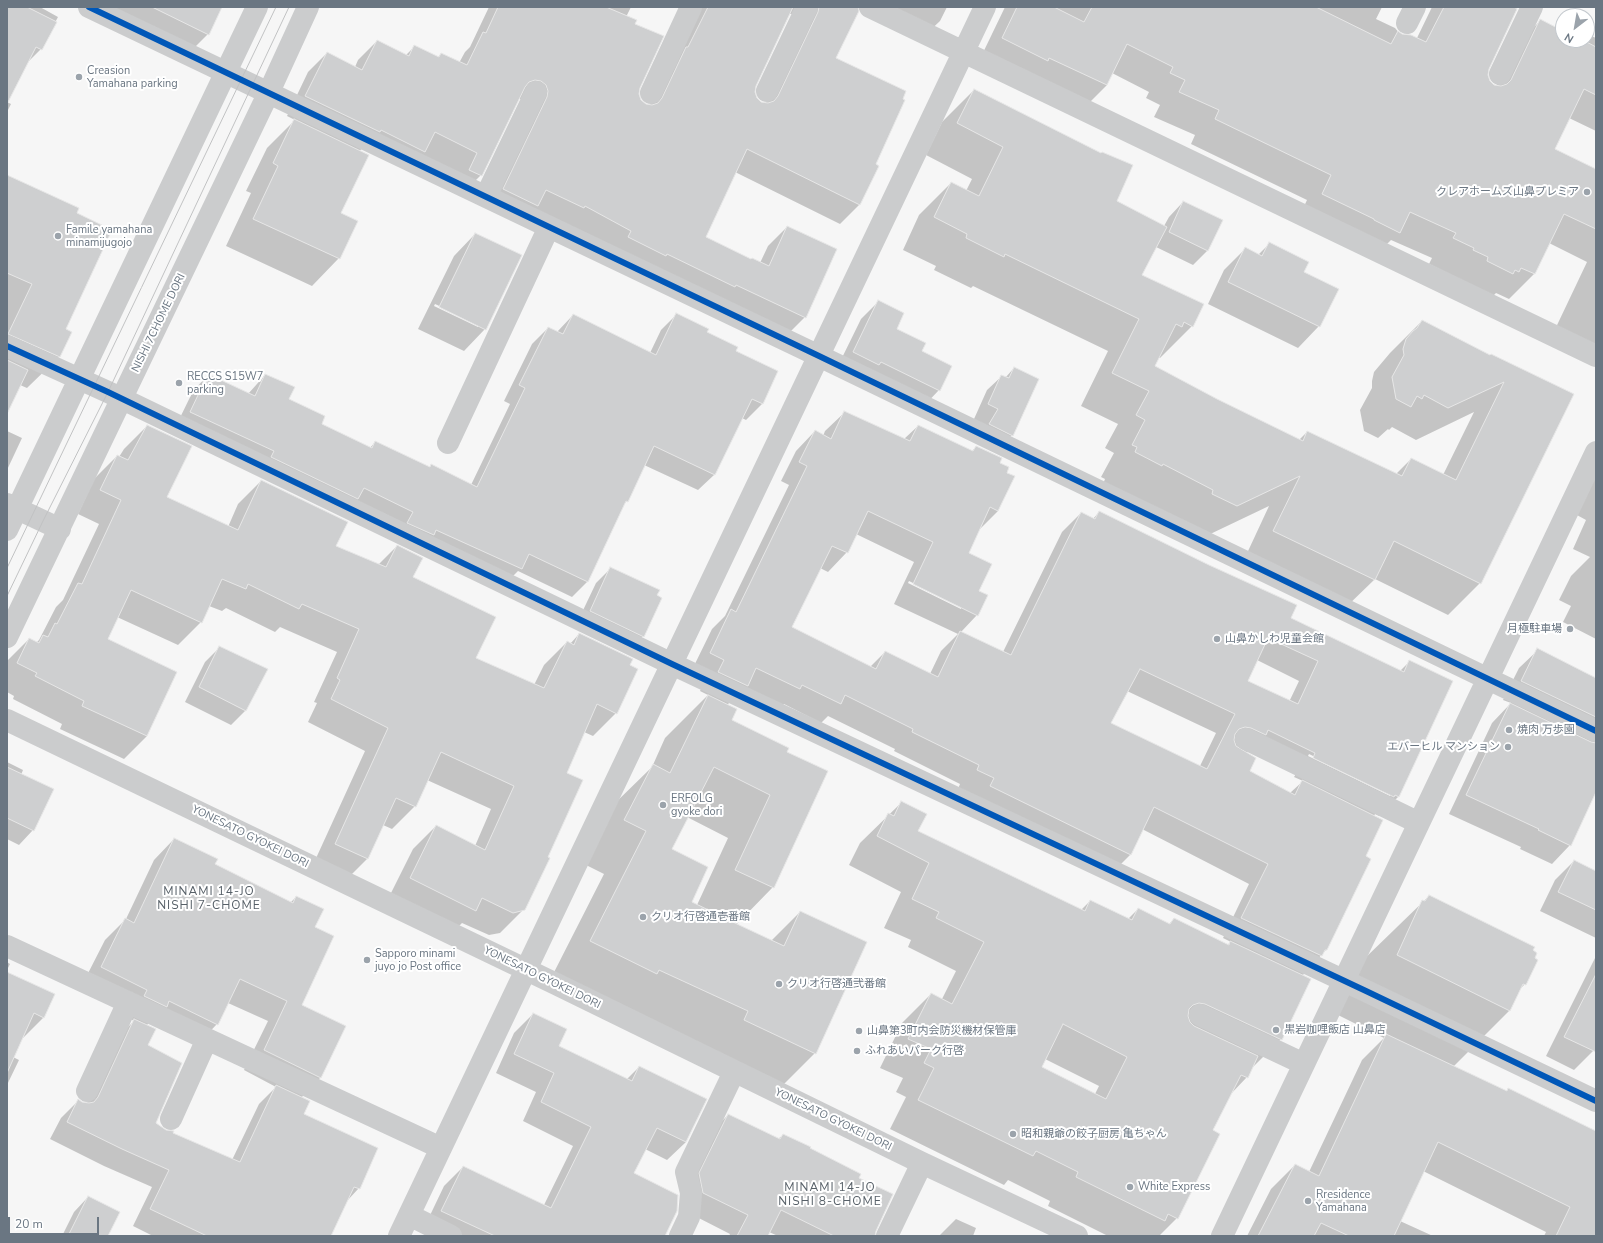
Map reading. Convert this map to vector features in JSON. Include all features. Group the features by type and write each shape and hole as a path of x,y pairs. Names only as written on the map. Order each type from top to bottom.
{"street":[{"path":"89,7 486,196 1596,731"},
{"path":"7,530 12,507 80,379 257,7"},
{"name":"NISHI 7CHOME DORI","path":"7,637 269,92 308,7"},
{"path":"651,93 691,7"},
{"path":"767,91 807,7"},
{"path":"870,7 1596,356"},
{"path":"399,1236 985,7"},
{"path":"1500,74 1532,7"},
{"path":"486,196 536,92"},
{"path":"448,443 549,227"},
{"path":"7,346 122,399 672,664 1343,980 1596,1101"},
{"path":"1222,1236 1596,452"},
{"path":"12,507 60,529"},
{"name":"YONESATO GYOKEI DORI","path":"7,720 922,1163 1077,1236"},
{"path":"1246,739 1419,823"},
{"path":"7,946 441,1148"},
{"path":"87,1091 128,1002"},
{"path":"1200,1015 1304,1064"},
{"path":"171,1119 207,1039"},
{"path":"680,1236 690,1217 691,1193 686,1172 734,1072"},
{"path":"887,1236 922,1163"},
{"path":"409,1215 451,1236"}],"building":[{"path":"7,7 27,7 57,22 42,50 36,47 7,104"},
{"path":"152,7 222,7 209,35"},
{"path":"498,7 606,7 637,20 635,24 664,36 640,88 639,94 641,100 646,104 652,105 658,103 662,98 686,47 688,47 708,7 793,7 756,86 755,92 757,98 761,102 768,103 774,101 778,96 819,7 858,7 859,11 836,58 906,91 903,99 905,100 876,164 879,166 860,205 747,149 706,237 769,266 787,226 837,249 806,318 736,285 735,287 667,254 666,256 628,237 631,231 585,206 584,208 546,190 538,206 503,189 547,97 548,91 546,85 541,81 535,80 529,82 525,87 482,176 469,170 477,153 435,132 425,152 381,130 380,132 305,96 327,52 362,70 377,40 409,56 414,45 439,57 441,53 467,65 483,32 486,33"},
{"path":"1017,7 1054,7 1084,22 1092,7 1316,7 1391,44 1398,31 1402,34 1411,35 1426,42 1444,7 1514,7 1517,9 1489,69 1488,75 1490,81 1494,85 1501,86 1507,84 1511,80 1540,19 1555,27 1555,48 1596,47 1596,95 1584,89 1555,149 1596,169 1596,229 1564,214 1535,274 1521,268 1519,272 1515,270 1513,274 1487,261 1488,257 1473,250 1474,248 1453,238 1456,233 1410,212 1400,233 1322,194 1331,175 1215,119 1219,110 1179,92 1185,80 1170,73 1173,67 1127,44 1107,85 1049,58 1048,61 1002,38"},
{"path":"974,89 1101,153 1102,152 1133,165 1117,201 1167,227 1142,275 1204,304 1193,327 1184,322 1182,327 1176,324 1155,366 1217,399 1303,441 1307,431 1402,476 1411,458 1456,480 1504,382 1448,408 1424,395 1422,399 1417,396 1411,407 1396,399 1392,377 1404,355 1403,349 1406,339 1417,328 1422,320 1490,355 1491,354 1574,394 1481,584 1394,541 1375,580 1273,531 1300,476 1237,506 1212,494 1213,490 1163,464 1162,466 1135,452 1137,447 1132,445 1145,420 1136,415 1149,391 1112,373 1139,319 1005,254 1004,257 966,238 967,234 934,217 951,182 979,196 1003,147 957,123"},
{"path":"294,119 369,155 341,213 358,221 340,259 253,219 278,166 273,163"},
{"name":"Famile yamahana minamijugojo","path":"7,175 79,208 77,213 112,230 66,329 72,332 60,357 8,334 32,284 7,273"},
{"path":"1183,201 1223,220 1208,251 1169,232"},
{"path":"475,233 522,255 486,330 439,307"},
{"path":"1269,242 1309,262 1304,272 1339,289 1320,327 1228,282 1245,247 1262,256"},
{"path":"878,300 904,313 897,329 926,343 922,351 952,366 940,391 881,362 879,365 853,352"},
{"path":"676,313 709,329 707,332 738,347 736,351 778,371 763,404 752,399 715,475 654,446 588,582 529,554 522,569 436,530 434,535 407,523 413,512 364,488 358,499 271,457 274,451 190,412 208,374 255,396 265,374 295,387 289,399 325,416 322,424 372,448 375,441 430,467 431,464 477,487 525,388 519,385 548,327 563,334 573,314 656,355"},
{"path":"7,360 28,370 7,414"},
{"path":"1014,367 1039,379 1013,436 989,424 998,409 988,404 1001,375 1009,378"},
{"path":"844,411 910,441 918,425 973,451 976,446 1002,458 1000,463 1009,467 1007,473 1015,476 998,511 990,507 969,553 992,564 979,591 988,595 978,616 913,584 933,542 868,511 848,553 832,546 792,627 876,669 885,651 938,677 960,631 1011,655 1081,512 1095,519 1099,511 1209,565 1297,605 1291,618 1404,672 1409,660 1453,681 1399,797 1395,795 1394,797 1313,758 1315,753 1268,730 1266,735 1251,728 1245,727 1239,729 1235,734 1234,740 1236,746 1256,758 1250,771 1295,795 1302,780 1383,820 1366,856 1371,859 1327,950 1325,950 1322,956 1241,918 1268,864 1154,807 1131,855 990,786 994,778 977,770 979,765 912,732 913,729 845,695 841,704 802,685 800,689 756,668 748,686 718,672 724,660 710,653 731,609 736,612 807,466 799,462 815,430 831,439","holes":["1268,638 1318,661 1298,704 1248,681","1140,669 1235,714 1207,769 1111,723"]},
{"path":"147,425 192,446 167,497 238,530 261,480 348,522 336,546 386,567 397,545 423,558 413,577 496,617 476,658 544,688 567,641 574,645 579,633 633,659 630,665 638,669 617,714 597,704 567,773 583,780 548,857 550,858 525,910 513,913 482,898 476,911 410,878 436,825 485,850 514,786 441,752 416,807 396,798 368,859 335,844 388,728 331,699 340,680 337,678 359,629 302,604 299,609 248,584 246,589 222,579 202,623 131,590 108,639 177,672 147,736 82,706 84,701 35,676 37,673 17,663 29,638 39,643 43,635 48,637 55,623 57,624 78,583 82,584 121,500 100,490 117,455 128,460"},
{"path":"610,567 660,590 657,595 662,598 644,637 590,611"},
{"path":"219,646 268,669 246,711 199,687"},
{"path":"1537,648 1596,678 1596,717 1521,681"},
{"path":"708,695 737,709 732,720 789,748 787,752 828,771 774,888 735,870 770,795 714,767 672,849 708,867 692,902 737,924 784,946 800,911 867,942 816,1054 744,1020 748,1011 659,970 657,974 590,941 646,831 624,820 653,764 670,773"},
{"path":"1510,703 1591,742 1596,743 1596,792 1571,846 1538,830 1539,829 1466,795"},
{"path":"7,767 54,789 34,831 7,818"},
{"path":"901,801 927,814 918,831 1085,911 1090,900 1132,920 1138,908 1170,924 1174,918 1229,945 1230,941 1311,979 1282,1040 1205,1004 1199,1003 1193,1005 1189,1009 1188,1016 1190,1022 1194,1026 1258,1056 1248,1078 1241,1075 1213,1130 1220,1134 1178,1219 1168,1214 1165,1221 1076,1177 1078,1172 1036,1151 1033,1156 918,1100 934,1068 924,1063 931,1049 908,1039 931,993 952,1004 984,942 936,918 939,912 912,899 929,863 877,836 888,813 894,816","holes":["1063,1024 1127,1057 1106,1099 1042,1067"]},
{"path":"174,838 218,859 215,864 293,903 296,896 324,909 315,927 334,936 302,1005 346,1026 321,1078 264,1050 287,1001 240,979 218,1025 169,1001 167,1007 144,996 147,990 101,967 125,918 134,923"},
{"path":"1574,860 1596,871 1596,910 1558,892"},
{"path":"1429,895 1535,947 1533,950 1537,953 1535,958 1538,960 1526,985 1523,984 1510,1011 1397,955 1422,900 1425,901"},
{"path":"7,972 55,994 44,1018 34,1013 7,1073"},
{"path":"1596,974 1596,1052 1564,1037"},
{"path":"533,1013 567,1029 559,1046 632,1081 639,1066 707,1099 686,1142 657,1128 634,1173 678,1195 677,1211 665,1236 495,1236 441,1211 463,1166 551,1208 591,1127 541,1102 554,1073 514,1054"},
{"path":"134,1019 156,1029 148,1045 182,1063 156,1123 166,1130 174,1131 173,1133 240,1162 276,1085 310,1101 304,1114 378,1148 360,1189 354,1187 331,1236 207,1236 150,1209 169,1170 67,1122 78,1099 82,1102 89,1103 94,1102 98,1097"},
{"path":"1386,1034 1507,1091 1508,1088 1596,1131 1596,1236 1556,1236 1570,1207 1438,1142 1394,1236 1349,1236 1321,1223 1314,1236 1258,1236 1295,1164 1319,1176"},
{"path":"728,1114 780,1139 783,1134 811,1147 810,1148 861,1174 859,1178 893,1194 875,1236 834,1236 781,1210 768,1236 737,1236 748,1215 703,1193 699,1173"},
{"path":"88,1196 120,1212 108,1236 68,1236"}],"tram line":[{"path":"7,568 276,7"},
{"path":"7,596 108,392 289,7"}],"cycle path":[{"path":"89,7 819,356 1596,731"},
{"path":"7,346 108,392 672,664 1596,1101"}],"place":[{"name":"Creasion Yamahana parking","path":"79,77"},
{"name":"クレアホームズ山鼻プレミア","path":"1587,192"},
{"name":"Famile yamahana minamijugojo","path":"58,236"},
{"name":"RECCS S15W7 parking","path":"179,383"},
{"name":"月極駐車場","path":"1570,629"},
{"name":"山鼻かしわ児童会館","path":"1217,639"},
{"name":"焼肉 万歩園","path":"1509,730"},
{"name":"エバーヒル マンション","path":"1508,747"},
{"name":"ERFOLG gyoke dori","path":"663,805"},
{"name":"クリオ行啓通壱番館","path":"643,917"},
{"name":"Sapporo minami juyo jo Post office","path":"367,960"},
{"name":"クリオ行啓通弐番館","path":"779,984"},
{"name":"黒岩咖哩飯店 山鼻店","path":"1276,1030"},
{"name":"山鼻第3町内会防災機材保管庫","path":"859,1031"},
{"name":"ふれあいパーク行啓","path":"857,1051"},
{"name":"昭和親爺の餃子厨房 亀ちゃん","path":"1013,1134"},
{"name":"White Express","path":"1130,1187"},
{"name":"Rresidence Yamahana","path":"1308,1201"}],"district":[{"name":"MINAMI 14-JO NISHI 7-CHOME","path":"209,899"},
{"name":"MINAMI 14-JO NISHI 8-CHOME","path":"830,1195"}]}
